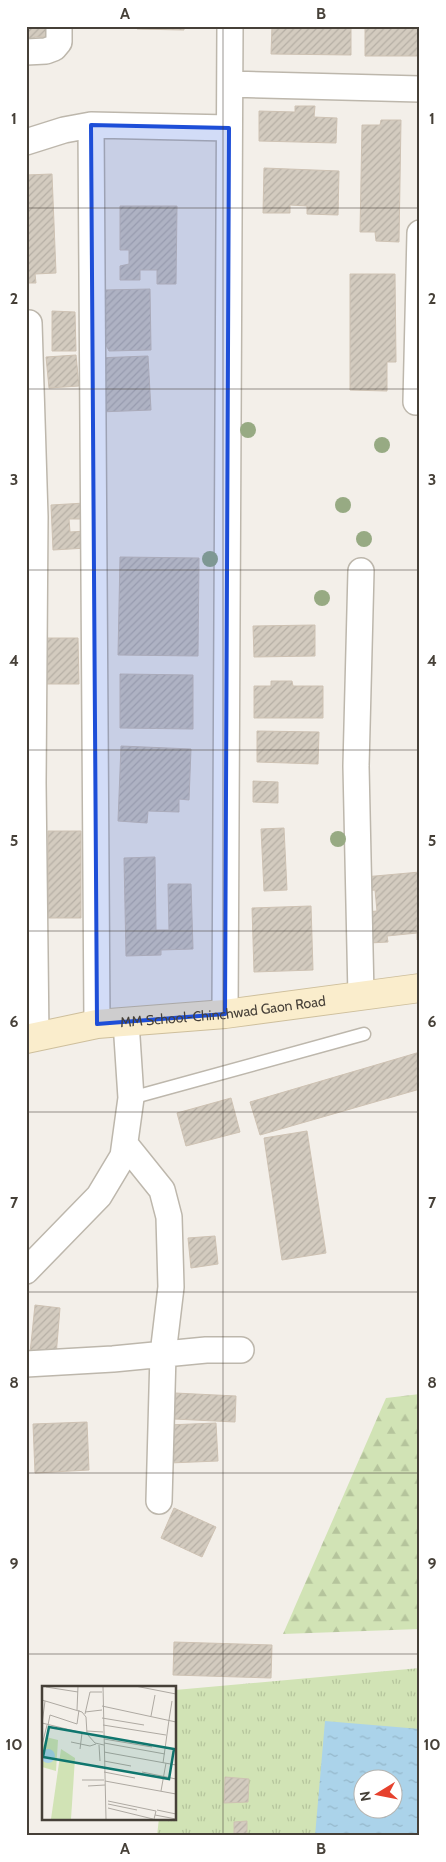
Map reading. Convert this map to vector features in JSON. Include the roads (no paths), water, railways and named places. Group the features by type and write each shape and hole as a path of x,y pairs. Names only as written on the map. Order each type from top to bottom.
{"main road":[{"name":"MM School-Chinchwad Gaon Road","path":"31,1038 97,1024 225,1014 420,988"}],"street":[{"path":"26,52 46,51 54,48 59,42 59,26"},
{"path":"225,1014 230,26"},
{"path":"230,84 420,89"},
{"path":"26,142 64,130 91,125 229,128"},
{"path":"91,125 97,1024"},
{"path":"416,402 420,233"},
{"path":"30,323 36,517 31,1038"},
{"path":"360,572 356,766 361,996"},
{"path":"26,1271 99,1196 123,1156 131,1098 126,1022"},
{"path":"124,1144 162,1190 169,1217 171,1286 162,1354 160,1501"},
{"path":"26,1364 206,1350 241,1350"}],"lane":[{"path":"131,1098 364,1034"}],"water":[{"path":"325,1721 420,1729 420,1836 315,1836"}]}
